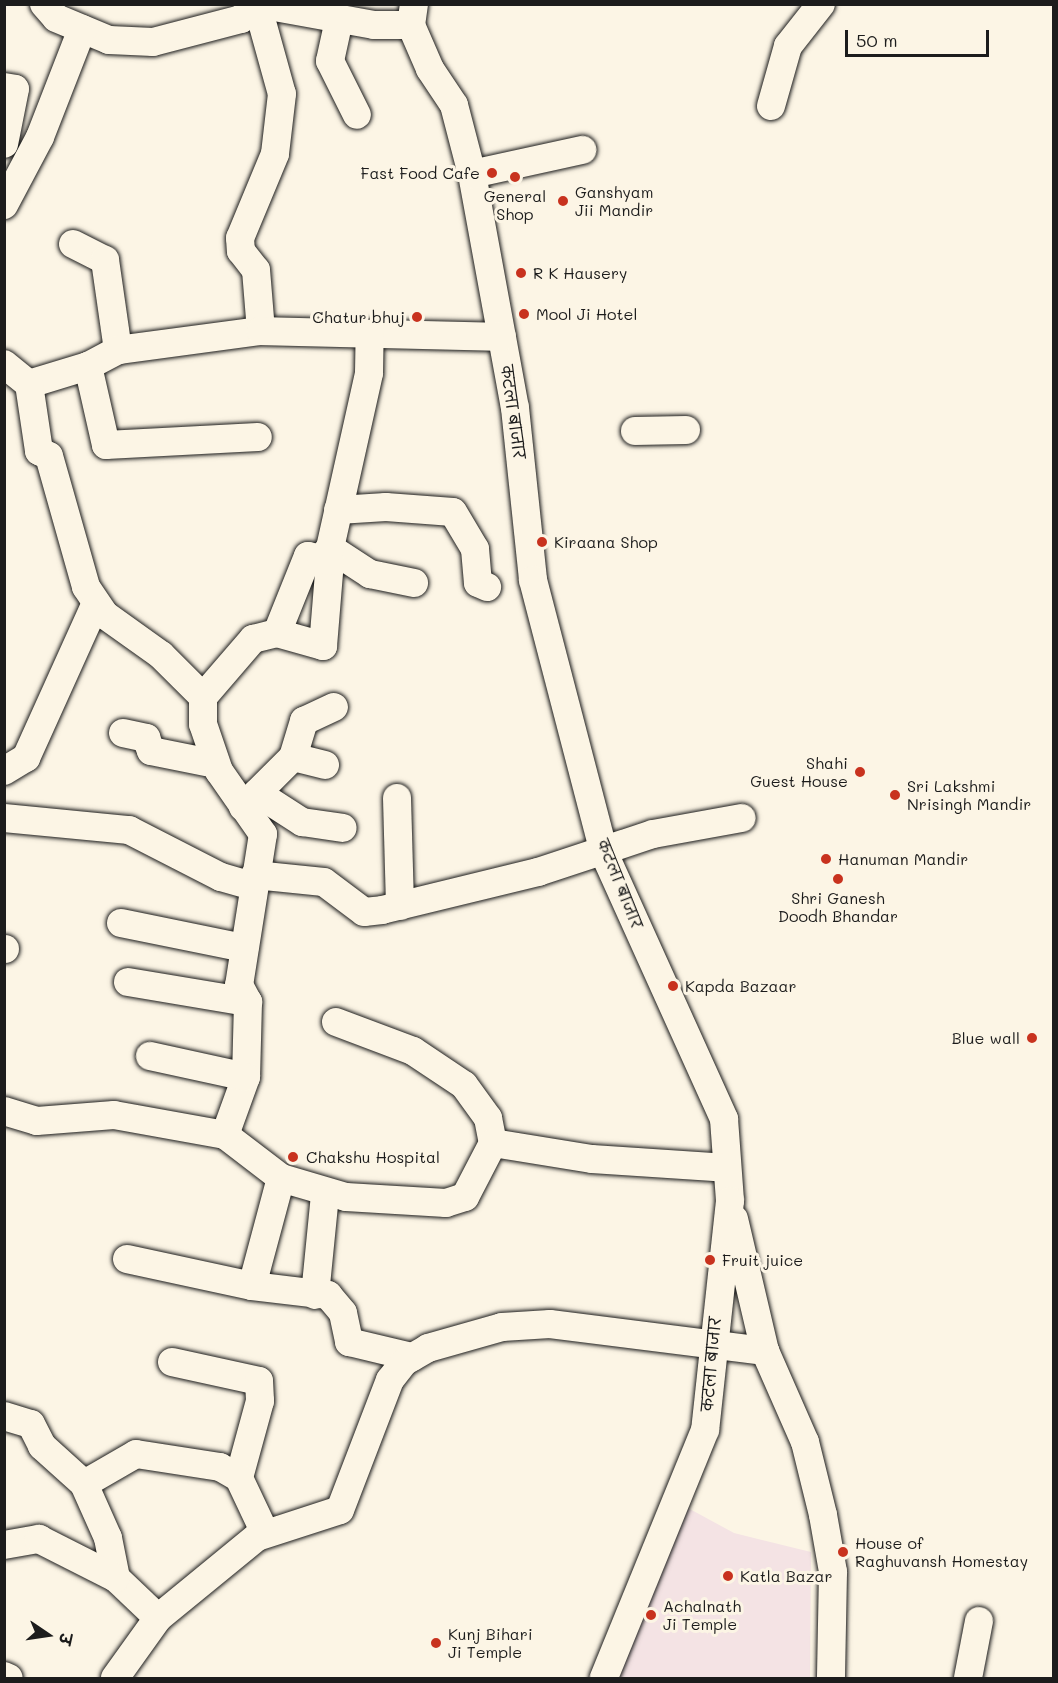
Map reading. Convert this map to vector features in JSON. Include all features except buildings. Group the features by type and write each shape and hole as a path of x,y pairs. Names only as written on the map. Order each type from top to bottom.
{"street":[{"path":"44,4 56,18 109,40 153,42 241,18 258,4"},
{"path":"258,4 339,20 413,15"},
{"path":"258,4 282,94 275,154 240,238 241,251 256,270 261,331"},
{"path":"771,106 788,46 820,4"},
{"name":"कटला बाजार","path":"413,15 430,69 454,105 472,174 502,337 533,580 604,853 724,1119 730,1201 711,1348 705,1430 604,1678"},
{"path":"339,20 330,61 357,115"},
{"path":"4,205 40,137 82,29"},
{"path":"4,87 15,89 4,144"},
{"path":"472,174 582,150"},
{"path":"73,244 105,261 118,350"},
{"path":"29,384 88,366 118,350 261,331 502,337"},
{"path":"225,1135 246,1077 248,1002 239,985 263,834 250,800 216,764 203,724 203,697 253,639 277,633 323,646 330,561 326,553 369,373 370,334"},
{"path":"4,364 29,384 39,452 49,456 86,587 96,603 203,697"},
{"path":"88,366 106,445 258,437"},
{"path":"635,431 686,430"},
{"path":"338,510 386,507 453,512 475,549 478,583 487,587"},
{"path":"277,633 308,556 326,553 370,574 414,583"},
{"path":"4,771 26,758 96,603"},
{"path":"250,800 293,757 304,721 334,707"},
{"path":"123,733 146,738 152,751 216,764"},
{"path":"293,757 325,765"},
{"path":"397,798 400,906"},
{"path":"250,800 302,822 343,828"},
{"path":"4,818 129,830 221,877 254,881 324,882 364,912 400,906 604,853 653,834 742,818"},
{"path":"121,923 244,948"},
{"path":"128,982 248,1002"},
{"path":"4,1111 37,1121 114,1115 225,1135 281,1178 325,1194 446,1203 465,1197 493,1143 488,1118 464,1085 413,1051 336,1022"},
{"path":"150,1056 246,1077"},
{"path":"493,1143 592,1159 726,1168"},
{"path":"252,1286 281,1178"},
{"path":"315,1294 325,1194"},
{"path":"730,1201 765,1351 805,1442 823,1515 833,1572 831,1678"},
{"path":"127,1259 252,1286 328,1295 339,1305 349,1342 412,1357"},
{"path":"115,1678 158,1618 265,1533 340,1510 386,1389 412,1357 491,1330 550,1324 711,1348 765,1351"},
{"path":"172,1362 259,1381 260,1401 239,1478"},
{"path":"4,1416 31,1425 42,1446 84,1484 108,1539 116,1578"},
{"path":"84,1484 143,1453 220,1467 239,1478 265,1533"},
{"path":"4,1545 39,1539 73,1561 116,1578 158,1618"},
{"path":"968,1678 979,1621"},
{"path":"4,1676 9,1678"}],"shaded area":[{"name":"Katla Bazar","path":"675,1501 734,1533 811,1552 810,1678 604,1678"}],"place":[{"name":"Fast Food Cafe","path":"492,173"},
{"name":"General Shop","path":"515,177"},
{"name":"Ganshyam Jii Mandir","path":"563,201"},
{"name":"R K Hausery","path":"521,273"},
{"name":"Mool Ji Hotel","path":"524,314"},
{"name":"Chatur bhuj","path":"417,317"},
{"name":"Kiraana Shop","path":"542,542"},
{"name":"Shahi Guest House","path":"860,772"},
{"name":"Sri Lakshmi Nrisingh Mandir","path":"895,795"},
{"name":"Hanuman Mandir","path":"826,859"},
{"name":"Shri Ganesh Doodh Bhandar","path":"838,879"},
{"name":"Kapda Bazaar","path":"673,986"},
{"name":"Blue wall","path":"1032,1038"},
{"name":"Chakshu Hospital","path":"293,1157"},
{"name":"Fruit juice","path":"710,1260"},
{"name":"House of Raghuvansh Homestay","path":"843,1552"},
{"name":"Katla Bazar","path":"728,1576"},
{"name":"Achalnath Ji Temple","path":"651,1615"},
{"name":"Kunj Bihari Ji Temple","path":"436,1643"}]}
